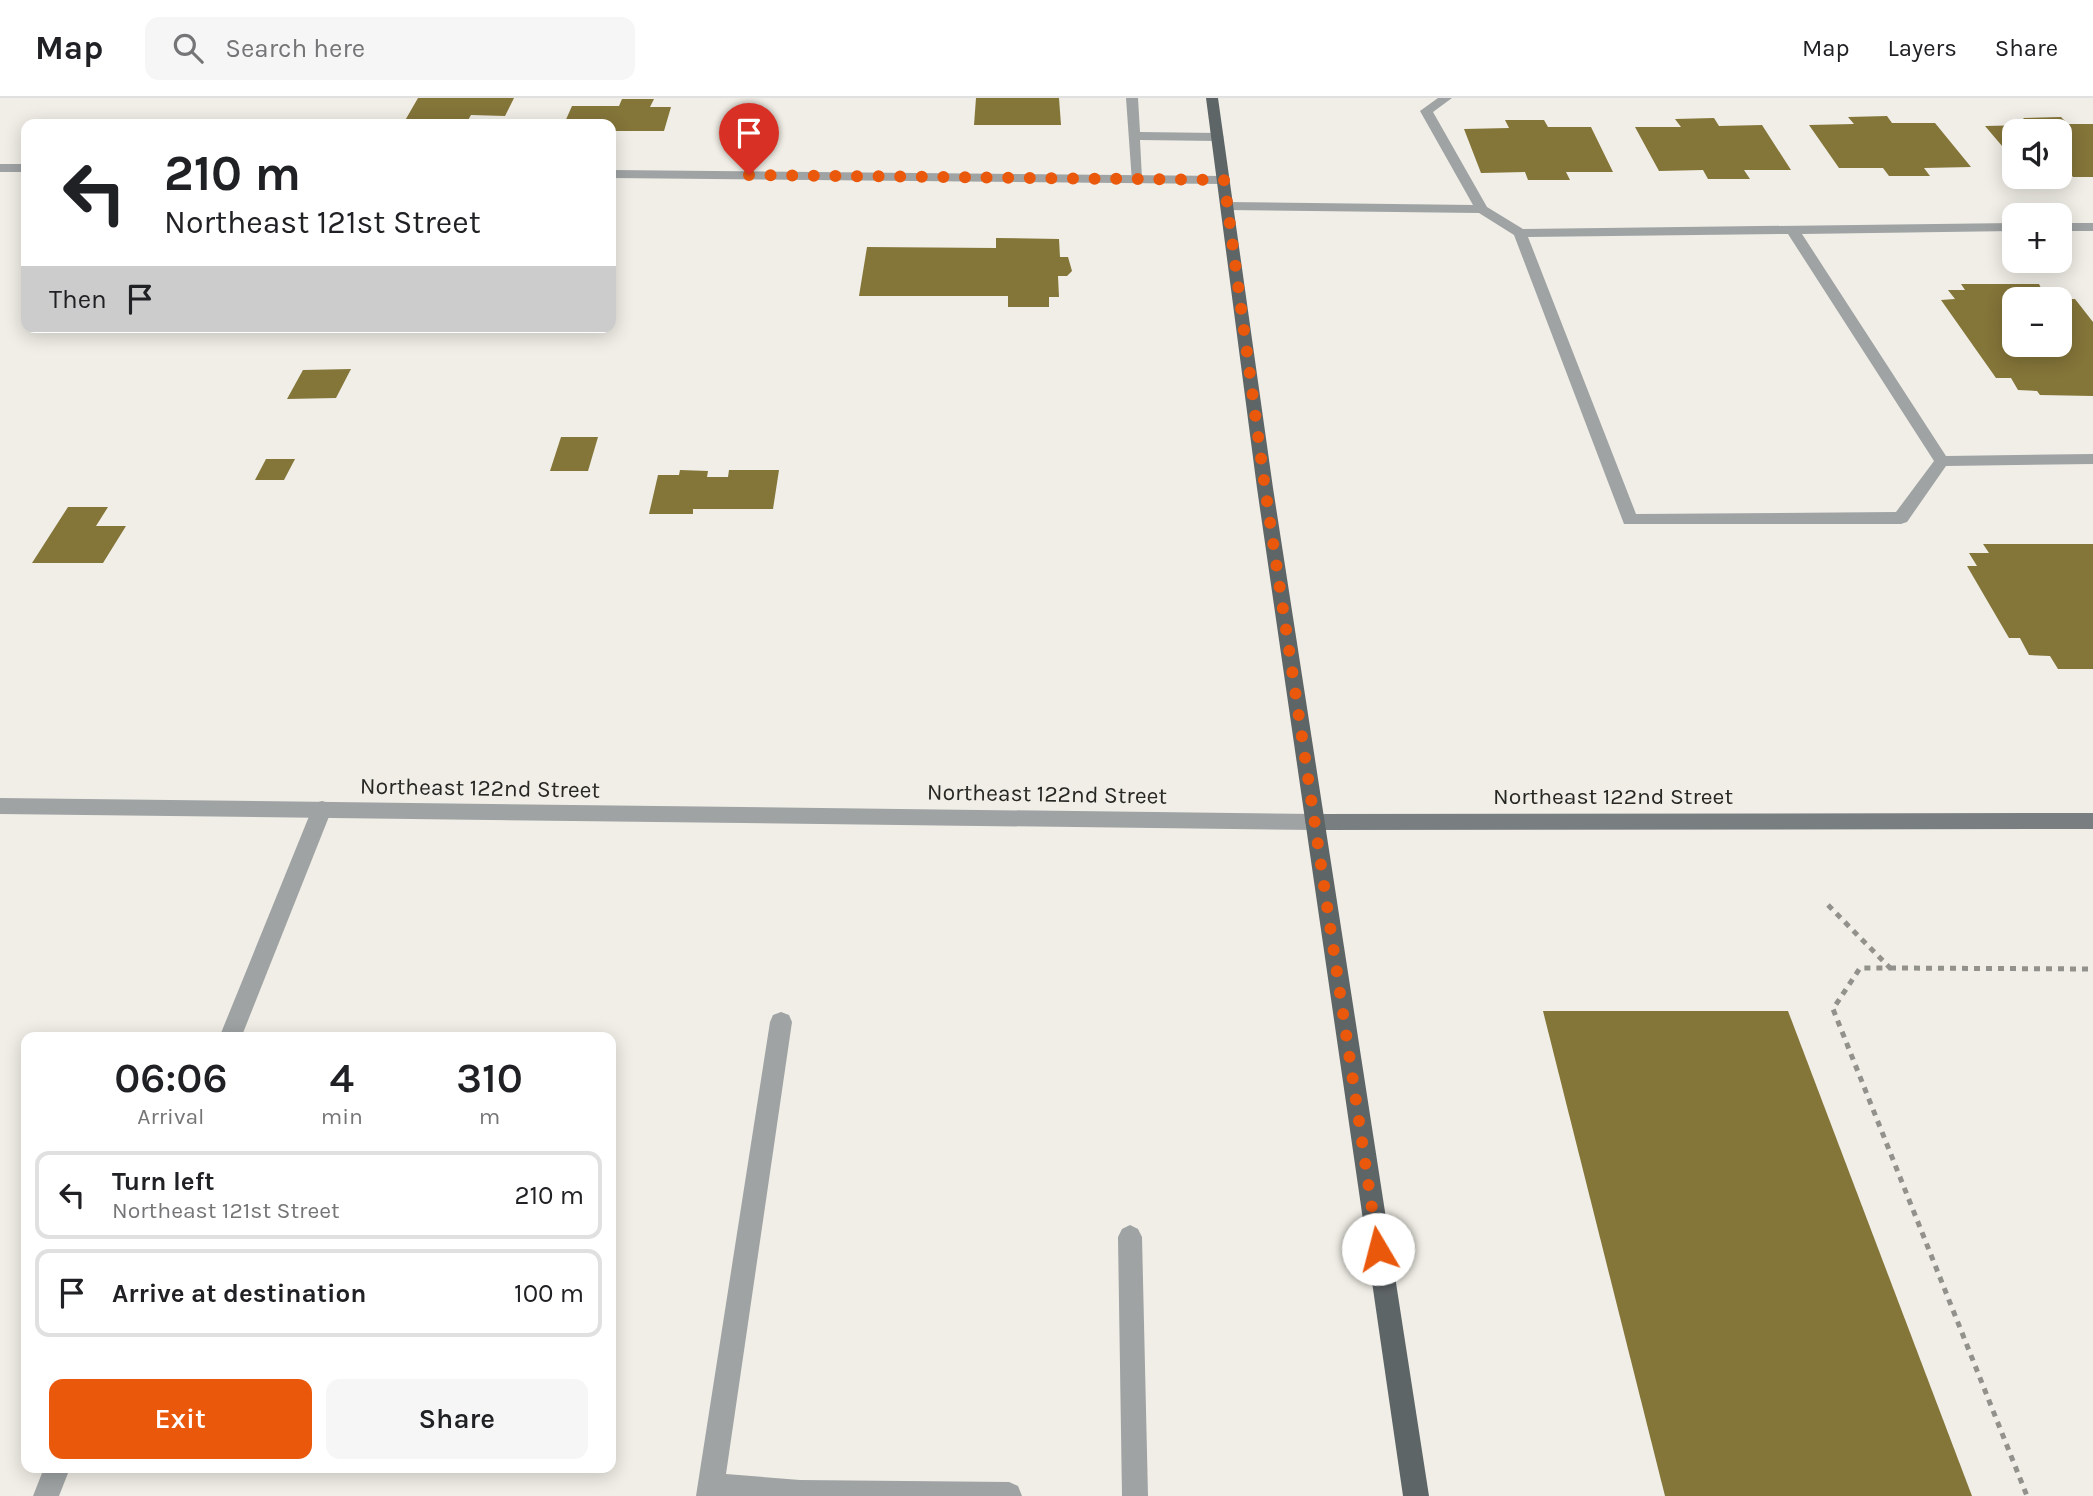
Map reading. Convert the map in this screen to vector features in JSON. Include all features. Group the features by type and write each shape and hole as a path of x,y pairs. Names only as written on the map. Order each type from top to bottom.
{"main road":[{"path":"1212,98 1315,822 1416,1496"},
{"name":"Northeast 122nd Street","path":"1315,822 2093,821"}],"street":[{"path":"1132,98 1136,179"},
{"path":"1446,98 1426,111 1482,209 1520,233 2002,228"},
{"path":"1134,136 1218,137"},
{"path":"0,168 21,168"},
{"path":"616,174 1224,180"},
{"path":"1226,206 1482,209"},
{"path":"2072,227 2093,227"},
{"path":"1792,229 1942,461"},
{"path":"1520,233 1630,520 1901,517 1942,461"},
{"path":"1942,461 2093,458"},
{"name":"Northeast 122nd Street","path":"0,806 1315,822"},
{"path":"232,1032 322,809"},
{"path":"781,1022 710,1491 1009,1495"},
{"path":"1130,1237 1135,1496"},
{"path":"46,1496 55,1473"}],"path":[{"path":"1828,905 1890,968"},
{"path":"2027,1496 1833,1009 1860,968 2093,969"}],"building":[{"path":"418,98 514,98 505,116 406,119"},
{"path":"976,98 1059,98 1061,125 974,125"},
{"path":"622,99 654,99 650,107 671,107 664,131 616,131 616,119 566,119 572,106 619,106"},
{"path":"1887,116 1892,123 1935,123 1971,167 1924,168 1930,176 1889,176 1883,168 1839,168 1809,125 1854,124 1848,117"},
{"path":"2061,117 2063,119 2024,119"},
{"path":"1714,118 1719,126 1762,125 1791,170 1744,170 1750,179 1708,179 1703,170 1659,171 1635,127 1681,127 1675,119"},
{"path":"1505,120 1544,120 1548,127 1591,127 1613,172 1566,172 1570,180 1528,180 1525,172 1481,173 1464,129 1509,128"},
{"path":"2072,124 2093,124 2093,177 2073,177"},
{"path":"1985,126 2002,126 2002,146"},
{"path":"996,238 1059,239 1060,257 1068,257 1072,271 1067,276 1058,276 1059,297 1049,297 1049,307 1008,307 1008,296 859,296 867,247 996,248"},
{"path":"1961,284 2039,284 2040,287 2002,287 2002,357 2072,357 2072,299 2075,299 2093,322 2093,396 2040,395 2037,391 2018,390 2011,378 1996,378 1941,300 1955,299 1948,290 1965,290"},
{"path":"351,369 336,398 287,399 303,370"},
{"path":"561,437 598,437 588,471 550,471"},
{"path":"266,459 295,459 284,480 255,480"},
{"path":"680,470 708,471 707,477 728,477 729,470 779,470 773,509 693,509 693,514 649,514 658,475 679,475"},
{"path":"68,507 108,507 96,526 126,526 103,563 32,563"},
{"path":"1983,544 2093,544 2093,669 2058,669 2050,656 2029,655 2020,638 2009,638 1967,566 1977,566 1969,553 1989,553"},
{"path":"1543,1011 1788,1011 1972,1496 1665,1496"}],"route":[{"path":"749,175 1224,180 1265,488 1378,1249"}]}
